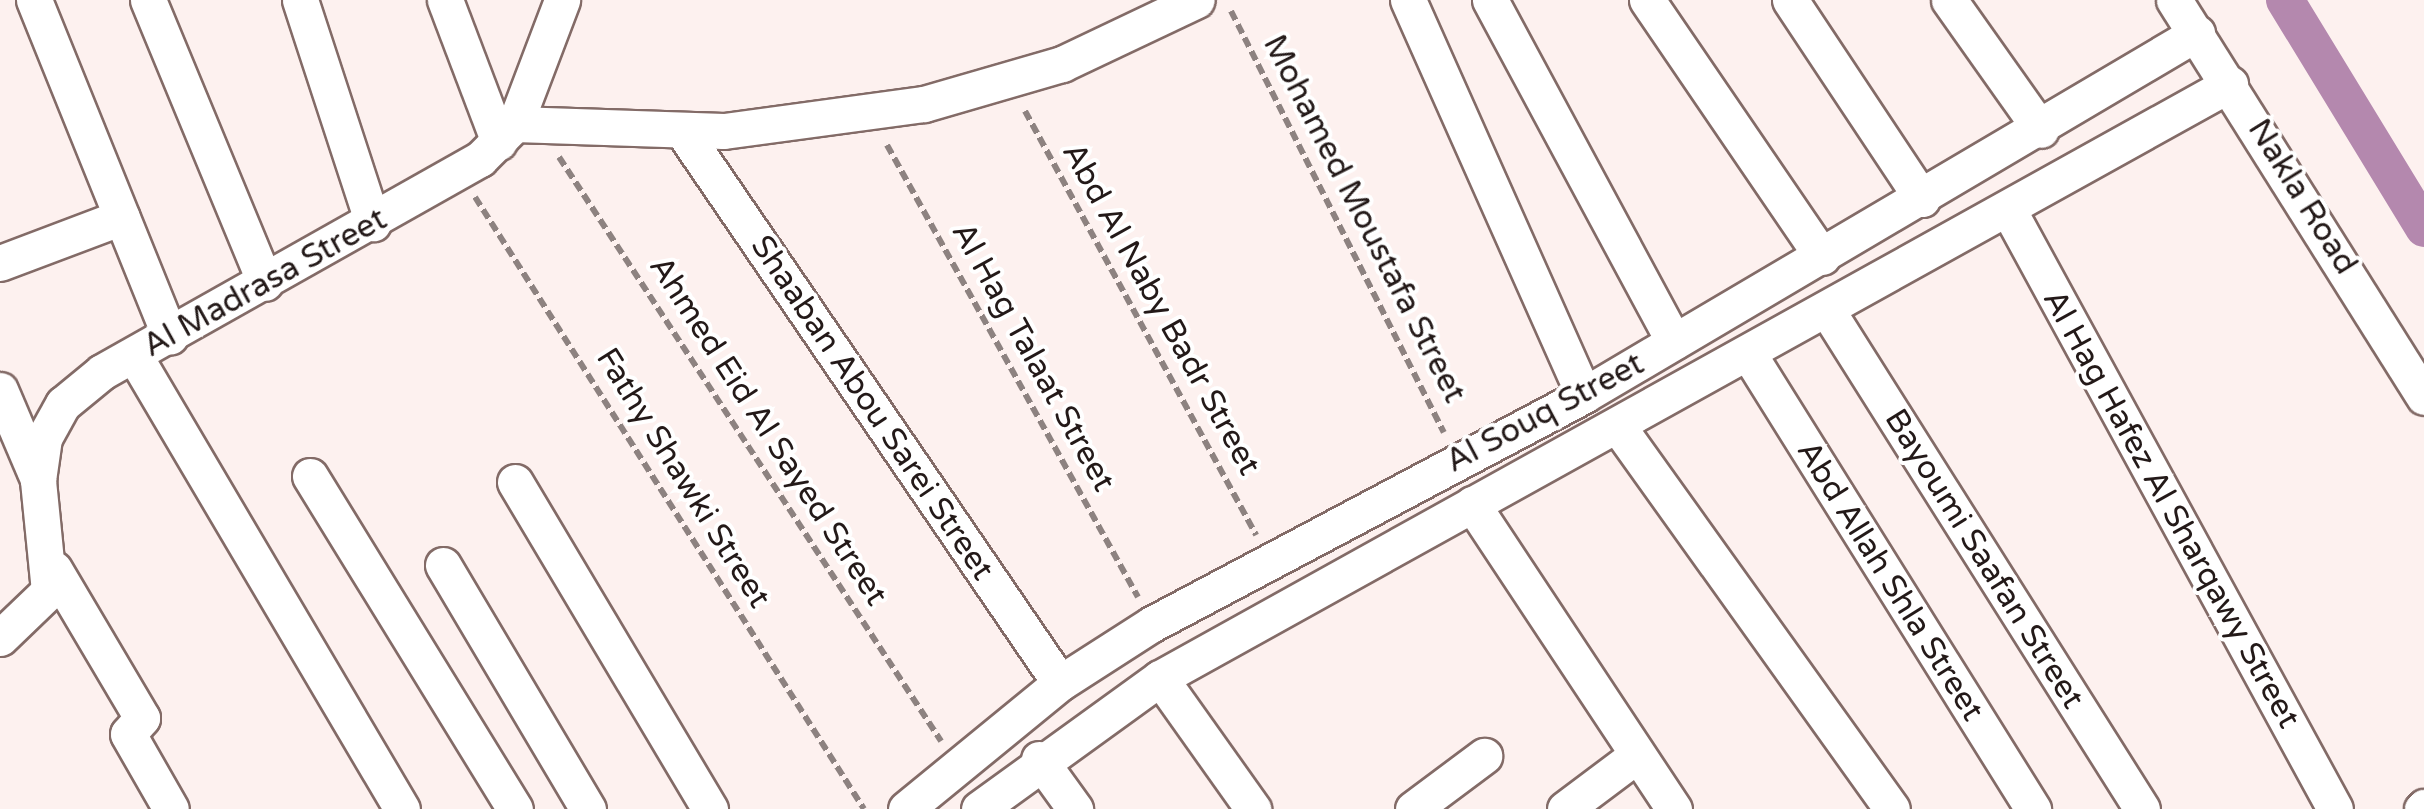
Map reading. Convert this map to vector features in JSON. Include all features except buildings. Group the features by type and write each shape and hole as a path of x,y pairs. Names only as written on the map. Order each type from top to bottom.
{"street":[{"path":"34,0 170,336"},
{"path":"148,0 265,283"},
{"path":"300,0 374,223"},
{"path":"445,0 517,131 684,133 869,113 1011,84 1197,0"},
{"name":"Al Madrasa Street","path":"51,580 38,480 44,438 63,404 134,355 461,175 517,131 562,0"},
{"path":"1408,0 1584,395"},
{"path":"1490,0 1674,342"},
{"path":"1648,0 1822,256"},
{"path":"1790,0 1922,200"},
{"path":"1949,0 2041,130"},
{"name":"Nakla Road","path":"2174,0 2424,398"},
{"name":"Al Souq Street","path":"906,809 955,763 1060,683 1152,624 1268,558 1584,395 2041,130 2197,34"},
{"name":"Al Souq Street","path":"979,809 1040,759 1160,678 2230,84"},
{"name":"Shaaban Abou Sarei Street","path":"684,133 1060,683"},
{"name":"Al Hag Hafez Al Sharqawy Street","path":"2008,209 2335,809"},
{"path":"0,263 122,217"},
{"name":"Bayoumi Saafan Street","path":"1826,310 2142,809"},
{"name":"Abd Allah Shla Street","path":"1748,353 2032,809"},
{"path":"134,355 402,809"},
{"path":"0,390 38,480"},
{"path":"1618,425 1892,809"},
{"path":"310,476 515,809"},
{"path":"514,482 710,809"},
{"path":"1472,504 1674,809"},
{"path":"443,565 588,809"},
{"path":"0,638 51,580 142,718 128,734 171,809"},
{"path":"1160,678 1253,809"},
{"path":"1565,809 1637,754"},
{"path":"1413,809 1484,756"},
{"path":"1040,759 1075,809"}],"path":[{"name":"Mohamed Moustafa Street","path":"1225,0 1458,460"},
{"name":"Abd Al Naby Badr Street","path":"1011,84 1268,558"},
{"name":"Al Hag Talaat Street","path":"869,113 1152,624"},
{"name":"Ahmed Eid Al Sayed Street","path":"517,131 955,763"},
{"name":"Fathy Shawki Street","path":"461,175 864,809"}],"waterway":[{"path":"2285,0 2424,228"}]}
